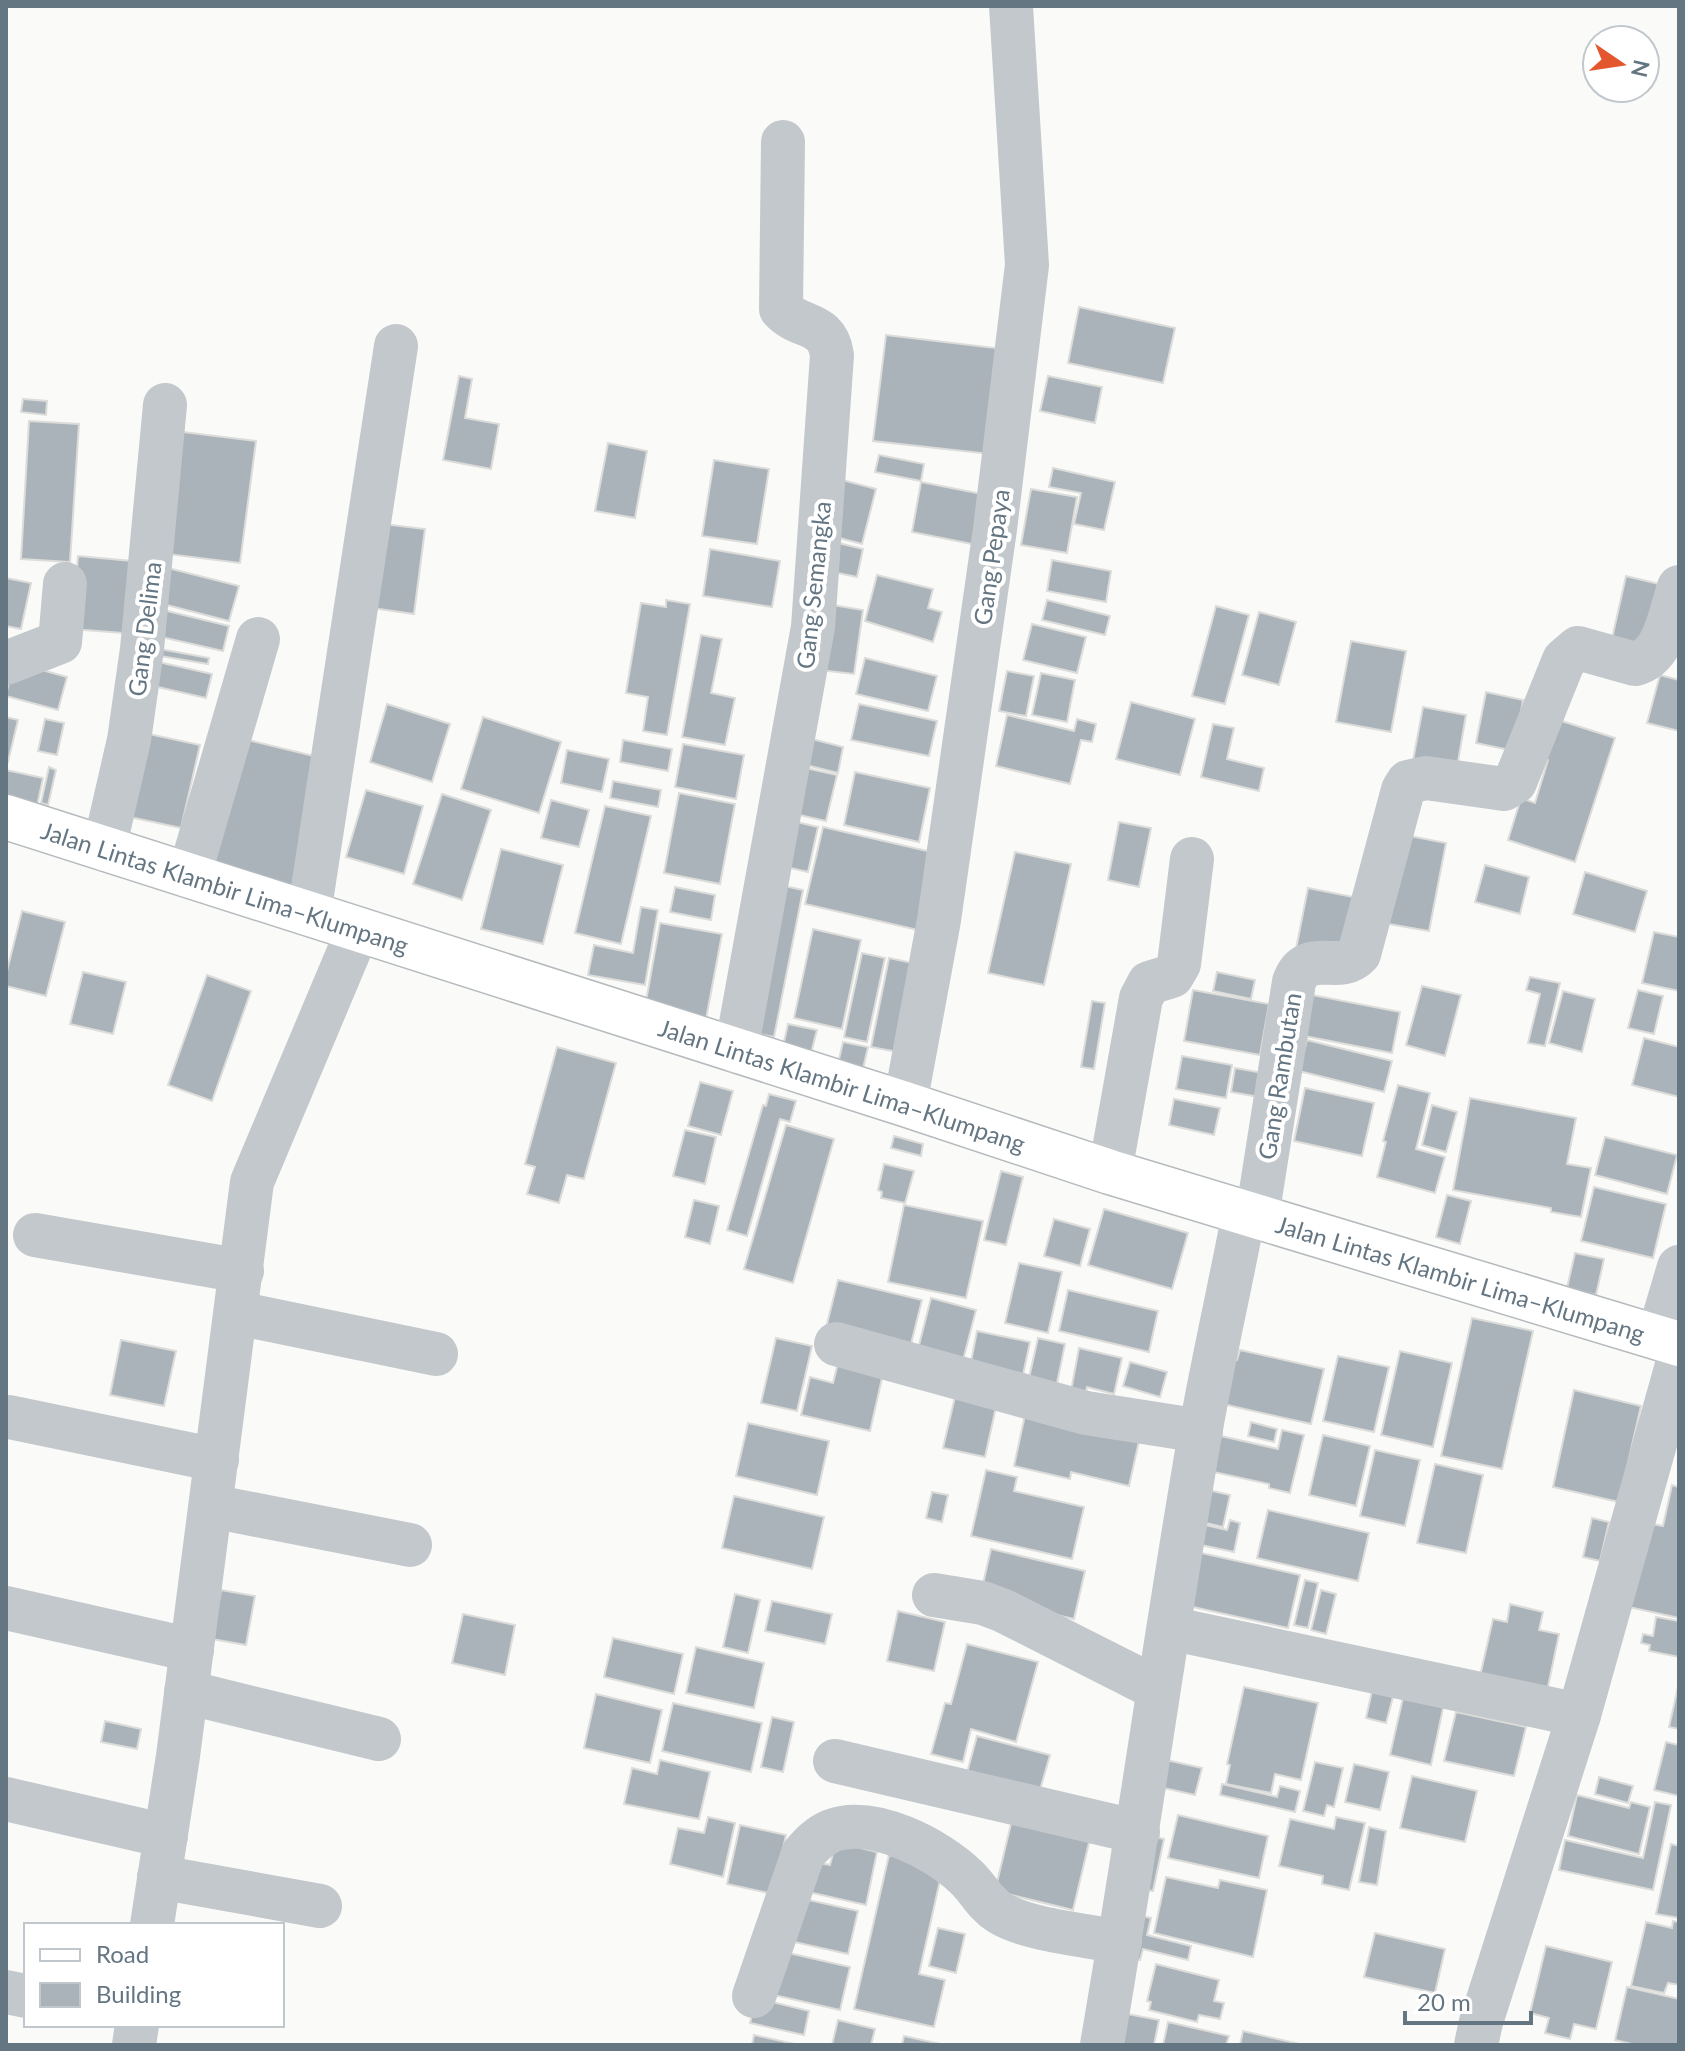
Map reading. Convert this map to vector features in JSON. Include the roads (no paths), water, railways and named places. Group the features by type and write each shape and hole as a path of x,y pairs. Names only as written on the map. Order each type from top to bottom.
{"main road":[{"name":"Jalan Lintas Klambir Lima–Klumpang","path":"6,817 1110,1172 1672,1347"}],"street":[{"name":"Gang Pepaya","path":"905,1104 939,920 995,529 1027,265 1011,6"},
{"name":"Gang Semangka","path":"736,1051 813,627 832,355 831,341 826,335 789,317 781,309 783,142"},
{"path":"309,914 396,346"},
{"name":"Gang Delima","path":"104,849 129,740 141,663 165,405"},
{"path":"6,663 60,642 65,584"},
{"name":"Gang Rambutan","path":"1250,1215 1298,971 1306,965 1353,961 1359,954 1403,790 1408,782 1426,778 1504,789 1510,786 1519,772 1570,652 1578,648 1635,664 1644,662 1657,649 1679,587"},
{"path":"189,876 258,639"},
{"path":"1110,1172 1141,998 1149,983 1172,976 1177,970 1192,859"},
{"path":"152,1923 189,1671 252,1182 358,930"},
{"path":"1102,2045 1201,1431 1250,1215"},
{"path":"35,1235 239,1292 436,1354"},
{"path":"1476,2045 1579,1715 1672,1347 1679,1267"},
{"path":"836,1344 1086,1413 1201,1431"},
{"path":"9,1417 217,1460"},
{"path":"211,1506 410,1545"},
{"path":"934,1595 983,1603 1004,1611 1158,1689"},
{"path":"6,1608 379,1739"},
{"path":"1169,1628 1579,1715"},
{"path":"835,1761 1138,1832"},
{"path":"6,1799 162,1857 320,1906"},
{"path":"754,1996 803,1854 816,1840 833,1830 872,1829 924,1846 968,1879 999,1912 1020,1922 1120,1942"}]}
